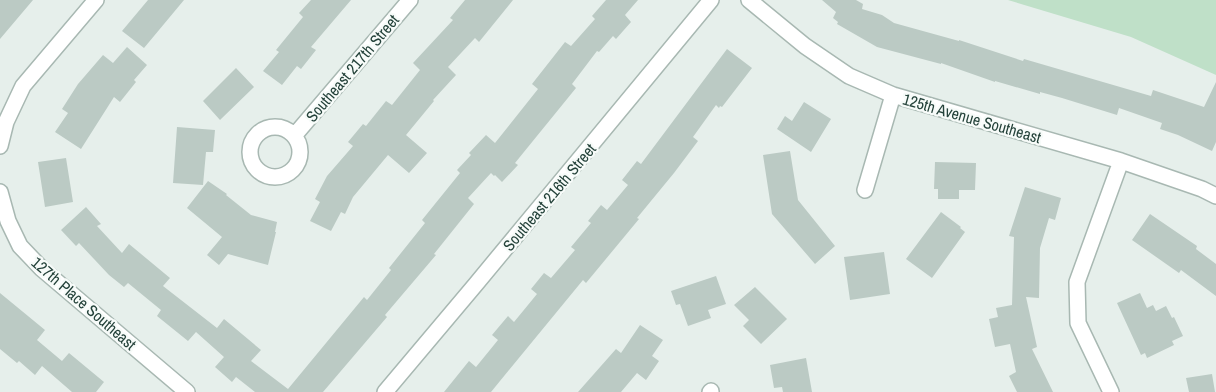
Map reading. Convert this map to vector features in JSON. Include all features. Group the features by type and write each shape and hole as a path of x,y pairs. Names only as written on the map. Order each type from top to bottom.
{"street":[{"path":"0,146 6,122 23,86 96,0"},
{"name":"Southeast 217th Street","path":"294,136 410,0"},
{"name":"Southeast 216th Street","path":"385,392 712,0"},
{"name":"125th Avenue Southeast","path":"749,0 805,46 849,76 893,95 1121,161 1202,189 1216,196"},
{"path":"865,190 893,95"},
{"path":"1111,392 1078,323 1077,282 1121,161"},
{"name":"127th Place Southeast","path":"1,197 8,221 20,246 36,263 187,392"}],"green space":[{"path":"1008,0 1216,0 1216,75 1131,37"}],"building":[{"path":"0,0 33,0 0,39"},
{"path":"148,0 184,0 144,48 122,31"},
{"path":"311,0 351,0 311,47 316,50 301,69 297,66 282,85 263,71 279,52 276,50 303,17 299,13"},
{"path":"465,0 513,0 479,42 475,38 448,67 456,75 433,100 406,135 427,153 409,173 388,155 353,197 345,214 341,212 331,231 310,221 320,202 315,199 327,176 353,146 348,142 363,124 366,126 386,101 392,105 420,70 413,63 453,20 450,18"},
{"path":"606,0 638,0 625,15 631,22 616,39 613,36 599,52 597,51 572,84 576,88 515,163 518,165 502,182 491,173 468,198 474,204 434,254 436,255 385,315 387,317 323,392 255,392 236,377 232,382 215,367 224,357 196,332 188,341 157,316 161,310 128,283 124,287 109,275 79,243 76,246 61,230 86,207 101,224 97,226 122,253 129,244 170,278 163,286 217,328 224,319 261,350 251,361 288,389 364,297 367,300 391,270 389,268 425,223 422,220 460,173 457,170 471,155 469,153 486,135 495,143 538,89 532,84 565,42 571,46 595,19 592,16"},
{"path":"822,0 856,0 863,4 862,9 882,15 894,23 1151,96 1153,90 1204,107 1216,82 1216,142 1212,151 1160,129 1162,123 1119,108 1117,115 1040,92 1040,94 995,82 941,63 877,47 837,24 838,22 833,18 836,12"},
{"path":"127,47 147,65 134,80 136,82 120,102 114,97 81,149 55,132 68,113 62,109 78,84 103,55 113,63"},
{"path":"727,49 752,68 722,107 720,106 719,108 716,105 693,137 698,141 637,218 639,219 586,283 583,280 491,392 444,392 469,361 476,367 498,340 492,335 508,316 514,322 537,294 531,289 544,273 551,278 575,250 571,247 591,223 588,221 601,205 607,210 628,185 622,180 637,161 641,164"},
{"path":"236,68 254,87 220,120 203,101"},
{"path":"804,102 831,119 811,152 777,129 785,116 792,121"},
{"path":"177,127 215,130 213,152 206,152 203,185 173,183"},
{"path":"790,151 798,200 835,246 815,264 772,214 763,155"},
{"path":"66,158 73,202 45,207 38,162"},
{"path":"935,162 976,163 975,190 959,190 959,199 938,199 938,189 934,189"},
{"path":"208,181 227,194 251,215 277,222 268,265 228,254 219,265 207,255 222,237 187,208"},
{"path":"1025,187 1061,198 1055,220 1049,218 1040,248 1039,298 1026,297 1037,347 1032,349 1053,392 1017,392 1009,376 1016,372 1010,344 995,347 989,319 998,317 996,308 1012,305 1014,237 1009,236"},
{"path":"941,212 965,232 932,278 906,259"},
{"path":"1150,214 1197,246 1196,249 1216,264 1216,296 1181,270 1179,273 1132,240"},
{"path":"884,252 890,294 850,300 844,257"},
{"path":"716,276 726,304 708,310 711,318 688,326 680,304 676,305 671,291"},
{"path":"755,287 787,319 761,344 743,326 749,320 734,305"},
{"path":"0,293 45,330 37,340 62,361 69,353 104,382 96,392 72,392 42,366 35,375 19,361 17,363 0,349"},
{"path":"1140,293 1147,308 1153,305 1156,311 1166,306 1172,318 1174,317 1183,336 1172,341 1174,345 1147,358 1145,353 1141,355 1117,303"},
{"path":"640,325 663,340 652,356 659,361 646,380 637,373 621,392 578,392 616,349 621,353"},
{"path":"806,358 812,392 783,392 782,387 774,388 770,365"},
{"path":"1212,374 1215,392 1189,392 1186,378"}]}
